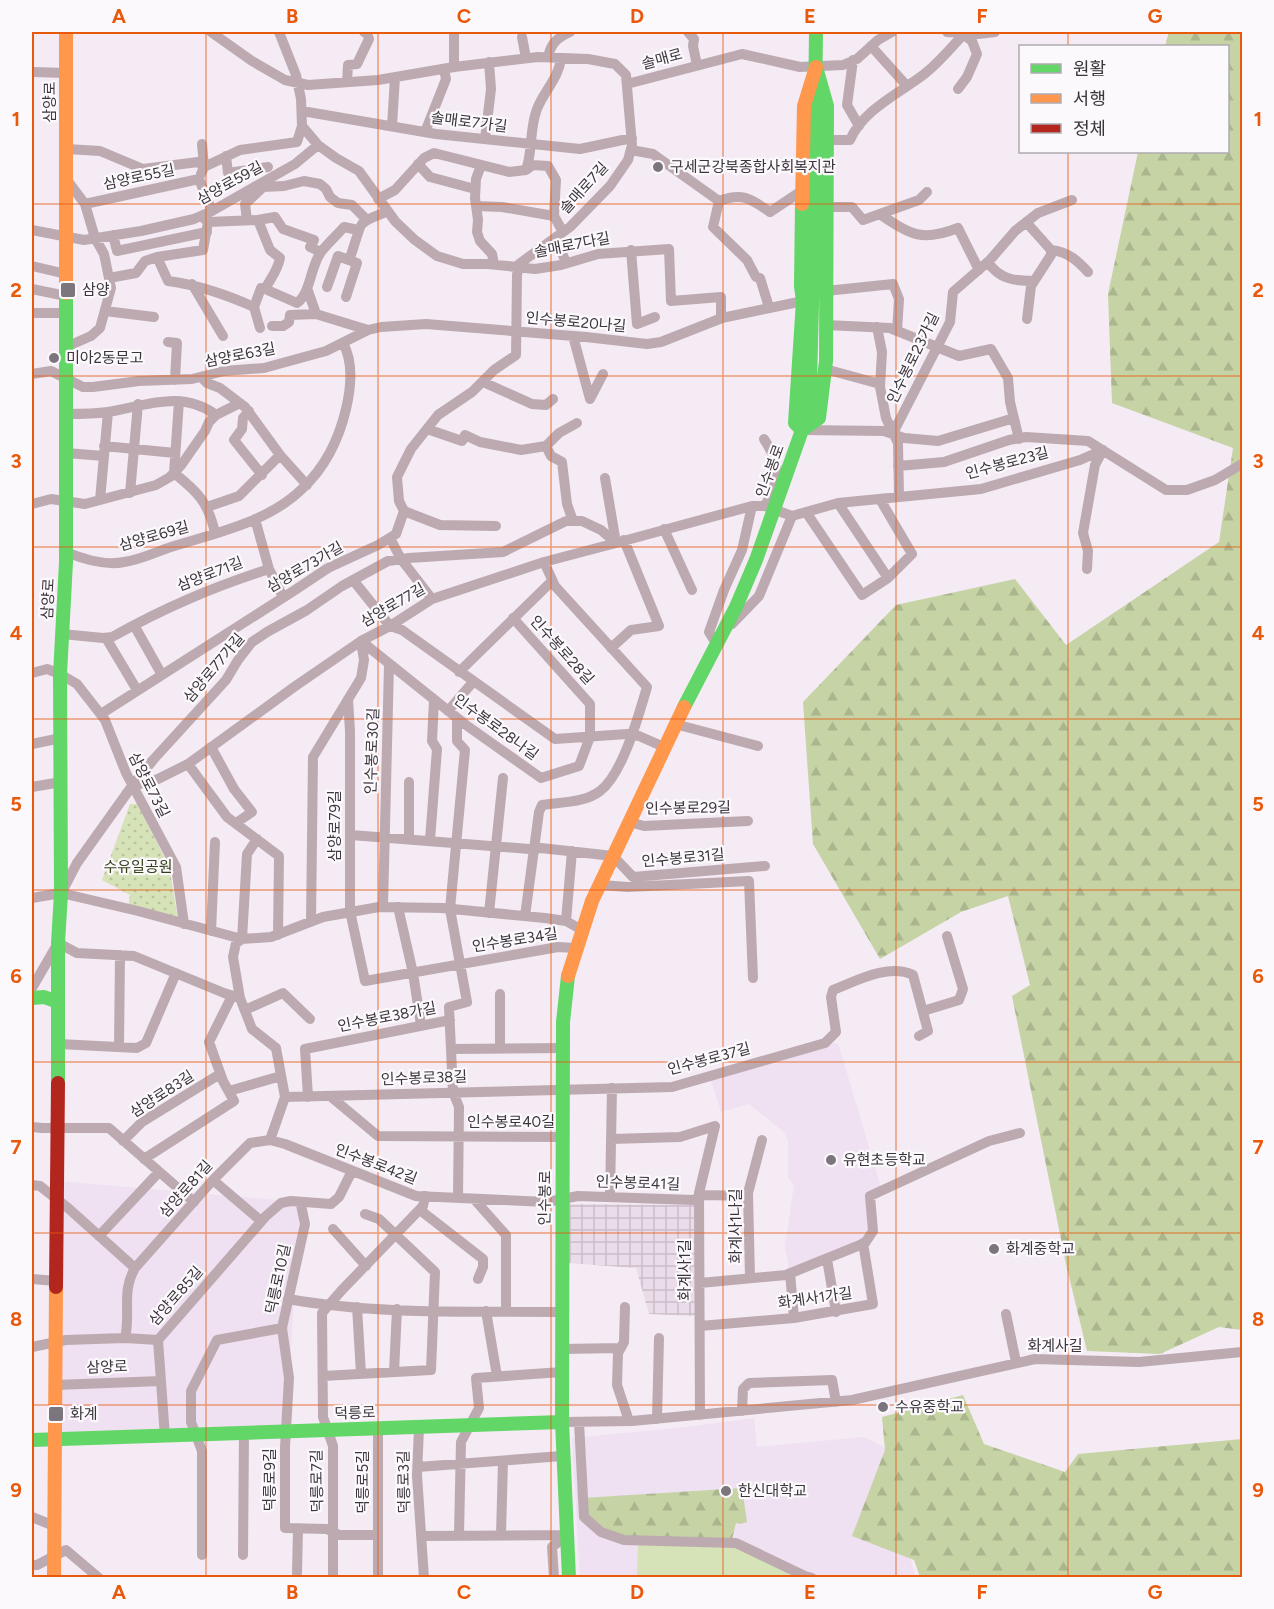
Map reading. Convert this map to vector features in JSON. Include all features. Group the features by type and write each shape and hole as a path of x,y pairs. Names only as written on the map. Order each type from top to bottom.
{"main road":[{"name":"삼양로","path":"54,1578 58,943 61,893 60,674 66,552 66,32"},
{"name":"인수봉로","path":"569,1578 562,1456 561,1312 563,1048 566,982 575,948 592,901 675,724 736,607 807,416 810,383 816,32"},
{"path":"816,67 827,106 825,369 819,418 801,434 795,423 803,305 801,286 804,106 816,67"},
{"path":"803,305 826,318"},
{"path":"32,998 44,997 58,1002"},
{"name":"덕릉로","path":"32,1440 562,1422"}],"street":[{"name":"솔매로","path":"212,32 252,61 285,80 308,85 395,77 526,58 588,59 615,64 626,75 627,84 742,54 800,67 843,65 853,60"},
{"path":"204,167 240,150 297,142 302,126 302,111 289,53 279,32"},
{"path":"347,82 348,65 357,64 369,39 364,32"},
{"path":"425,132 446,79 454,32"},
{"path":"548,57 550,46 570,32"},
{"path":"688,32 694,39 697,66"},
{"path":"859,126 847,105 853,60 892,32"},
{"path":"947,32 988,34 995,32"},
{"path":"827,140 850,141 869,115 924,75 964,33"},
{"path":"958,89 967,77 977,54 972,41 964,33"},
{"path":"522,36 526,58"},
{"path":"871,46 907,86"},
{"path":"526,170 537,107 555,78 561,58"},
{"path":"485,139 491,89 489,62"},
{"name":"삼양로","path":"32,72 67,73"},
{"path":"392,126 395,77"},
{"name":"솔매로7길","path":"519,268 524,260 560,234 610,186 628,160 632,138 627,84"},
{"name":"솔매로7가길","path":"302,111 452,136 580,149 632,138"},
{"name":"솔매로7다길","path":"302,126 318,145 359,171 388,212 415,240 437,256 463,264 494,264 535,269 598,254 669,249 671,301 721,297 721,318"},
{"path":"451,157 452,136"},
{"path":"109,278 136,273 145,261 157,256 203,250 207,220 199,179 204,167 202,144"},
{"name":"삼양로59길","path":"112,235 117,251 207,220 269,173 295,164 318,145"},
{"path":"226,156 228,173 269,173 262,147"},
{"name":"삼양로55길","path":"67,149 100,151 143,169 198,162 204,167"},
{"path":"631,150 653,154 718,201"},
{"path":"378,199 395,190 424,158 434,153 509,172 526,170 533,165 548,166 556,180 554,216 566,263"},
{"path":"418,164 430,177 475,189"},
{"path":"481,165 475,189 477,232 480,241 492,254 494,264"},
{"name":"삼양로55길","path":"85,204 199,179"},
{"path":"66,347 91,336 100,328 111,288 104,254 95,238 85,204 67,180"},
{"path":"265,289 279,269 280,258 270,250 245,204 263,187 284,186 304,181 320,184 338,203 352,205 368,220"},
{"path":"718,201 726,198 748,197 770,212 802,190"},
{"path":"826,207 852,207 863,220 919,200 927,192"},
{"name":"인수봉로23가길","path":"893,433 950,322 953,292 988,262 1026,222 1038,213 1072,200"},
{"path":"718,201 713,227 747,260 756,277 760,278 769,307"},
{"path":"476,206 502,207 554,216"},
{"path":"349,261 358,239 358,230 363,222 388,212"},
{"path":"881,215 918,235 928,237 958,228 979,270"},
{"path":"207,220 252,220 275,217 282,230 314,240 310,247 321,252"},
{"name":"삼양로59길","path":"32,230 84,240 207,220"},
{"path":"1026,222 1051,250 1065,252 1076,259 1088,272"},
{"path":"260,328 254,307 261,288 297,303 307,288 312,269 321,252 344,227 358,230"},
{"name":"솔매로7다길","path":"632,250 637,324 655,317"},
{"path":"1027,319 1031,286 1051,250"},
{"path":"157,256 168,281 219,292 254,307"},
{"path":"327,287 338,256 357,263 346,297"},
{"path":"988,262 999,275 1009,279 1034,281"},
{"path":"32,267 66,274"},
{"path":"432,599 401,559 390,538 396,534 404,512 399,501 397,477 411,449 438,415 472,392 495,370 516,355 519,268"},
{"path":"826,291 893,284 899,299 897,331"},
{"path":"192,285 223,336"},
{"path":"307,288 316,314"},
{"path":"32,289 66,296"},
{"name":"인수봉로20나길","path":"343,343 368,330 381,327 426,324 647,344 661,342 721,318 769,307 803,305"},
{"path":"105,310 154,317"},
{"path":"32,313 66,313"},
{"path":"272,326 283,326 289,322 290,315 316,314 368,330"},
{"path":"826,318 897,331 959,356 991,349 1008,378 1018,439"},
{"path":"877,327 882,352 880,384 886,418 898,443 899,496"},
{"path":"573,336 590,399 603,374"},
{"path":"168,342 177,343 175,380"},
{"name":"삼양로63길","path":"32,374 51,371 83,387 175,380 224,371 264,368 326,351 343,343"},
{"name":"삼양로69길","path":"66,552 86,560 122,563 255,519 281,505 307,485 326,460 337,439 350,393 351,374 348,352 343,343"},
{"path":"825,369 880,384"},
{"path":"201,377 249,411 280,455 307,485"},
{"path":"483,382 532,404 546,405 553,399"},
{"path":"66,414 108,412 138,404 179,401 203,405 216,415"},
{"path":"174,473 179,401"},
{"path":"32,504 51,499 85,504 156,485 170,477 182,464 216,415 240,403"},
{"path":"130,493 138,404"},
{"path":"249,411 243,418 242,429 234,440 262,475"},
{"path":"100,500 108,412"},
{"path":"801,434 845,429 884,431 904,438 938,441 1014,418"},
{"path":"427,429 462,441 465,435 480,442 521,450 546,446 559,433 577,423"},
{"path":"898,466 944,462 967,453 1026,437 1088,441 1166,490 1187,490 1215,480 1242,464"},
{"path":"546,446 551,456 562,462 567,504 573,521 582,521 620,542 758,506 792,516 759,596 716,643 709,632 724,590 758,506 775,485 778,470 775,456 764,439"},
{"path":"66,453 134,449 175,453"},
{"path":"1087,569 1088,551 1083,532 1095,465 1103,450"},
{"name":"인수봉로23길","path":"792,516 838,503 880,501 899,496 981,489 1080,460 1103,450"},
{"path":"207,507 239,496 280,455"},
{"path":"174,473 189,484 204,501 215,533"},
{"path":"605,478 620,542 659,626 631,630 611,648"},
{"path":"806,512 862,596 888,578 912,554 880,501"},
{"path":"838,503 888,578"},
{"path":"404,512 441,525 496,526"},
{"path":"255,519 269,569 283,597"},
{"name":"삼양로77가길","path":"132,786 226,680 252,642 353,580 388,561 503,552 566,521 573,521"},
{"path":"664,529 692,590"},
{"name":"삼양로73가길","path":"100,714 328,568 390,538"},
{"name":"삼양로77길","path":"132,786 158,780 188,764 361,641 390,626 432,599 544,562 620,542"},
{"path":"525,916 539,812 542,805 583,798 599,792 609,781 633,735 647,687 552,582 544,562"},
{"name":"삼양로71길","path":"62,634 112,637 208,590 269,569"},
{"path":"353,580 390,626 402,630 555,739 633,735 664,747"},
{"name":"인수봉로28길","path":"459,672 552,582"},
{"name":"인수봉로28길","path":"513,618 590,704 590,737"},
{"path":"135,625 162,675"},
{"path":"106,638 137,690"},
{"name":"인수봉로28나길","path":"361,641 452,714 541,778 579,766 590,737"},
{"name":"삼양로79길","path":"311,922 313,757 362,678 364,660 361,641"},
{"name":"인수봉로30길","path":"383,907 389,665"},
{"path":"32,673 47,669 60,674"},
{"name":"삼양로73길","path":"60,674 76,684 100,714 132,786 176,867 184,924"},
{"path":"458,964 450,909 465,750 457,741 452,714 473,682"},
{"name":"삼양로79길","path":"348,699 350,911"},
{"name":"인수봉로28나길","path":"430,840 437,749 432,741 434,700"},
{"path":"675,724 759,746"},
{"path":"32,744 61,738"},
{"path":"211,747 234,789 252,812 236,823"},
{"path":"188,764 227,817 279,856 278,935"},
{"path":"489,913 503,778"},
{"path":"32,787 61,782"},
{"path":"409,782 409,839"},
{"path":"61,893 77,864 132,786"},
{"name":"인수봉로29길","path":"629,822 644,826 748,821"},
{"path":"351,835 613,856"},
{"path":"242,939 247,854 257,839"},
{"path":"211,931 215,842"},
{"path":"566,921 572,851"},
{"name":"인수봉로31길","path":"613,856 633,877 765,866"},
{"path":"601,885 628,887 749,881 753,978"},
{"path":"32,898 61,893 242,939 271,937 323,917 383,907 450,909 525,916 566,921 582,930"},
{"path":"398,907 413,973 421,1025"},
{"name":"인수봉로34길","path":"350,911 365,981 558,947 575,948"},
{"path":"919,1036 928,1031 923,1011 959,1000 963,989 946,936"},
{"path":"242,939 236,943 233,957 236,997 245,1010 252,1029 276,1048 285,1097 270,1140"},
{"path":"33,981 58,943 77,953 134,956 236,997"},
{"path":"119,1047 120,955"},
{"name":"인수봉로34길","path":"450,1020 449,1007 467,1002 458,964"},
{"name":"인수봉로37길","path":"563,1089 672,1087 825,1043 836,1032 831,997 833,990 874,974 902,970 913,975 923,1011"},
{"path":"59,1044 137,1048 146,1042 176,974"},
{"path":"245,1010 283,993 310,1019"},
{"path":"500,994 500,1048"},
{"path":"231,1096 220,1074 209,1042 236,997"},
{"name":"인수봉로38가길","path":"308,1096 305,1049 450,1020 453,1092"},
{"path":"452,1049 563,1048"},
{"name":"삼양로83길","path":"123,1141 142,1122 220,1074"},
{"path":"144,1159 231,1096 281,1076"},
{"path":"610,1197 612,1088"},
{"name":"인수봉로38길","path":"285,1097 563,1089"},
{"name":"인수봉로40길","path":"453,1092 459,1107 458,1198"},
{"name":"인수봉로40길","path":"330,1096 378,1136 563,1137"},
{"name":"화계사1길","path":"611,1139 680,1137 715,1126 699,1198 700,1415"},
{"path":"32,1127 109,1128 194,1202"},
{"path":"863,1244 873,1231 870,1196 989,1141 1020,1133"},
{"name":"인수봉로42길","path":"270,1140 416,1196 547,1202 562,1198"},
{"name":"삼양로81길","path":"124,1338 127,1328 128,1281 135,1269 213,1180 250,1143 270,1140"},
{"name":"화계사1나길","path":"750,1277 748,1196 762,1140"},
{"name":"삼양로85길","path":"54,1343 66,1340 124,1338 158,1340 261,1221 281,1203 291,1201 331,1204 339,1197 352,1171"},
{"path":"99,1236 159,1172"},
{"path":"213,1180 261,1221"},
{"path":"32,1185 40,1186 135,1269"},
{"name":"인수봉로41길","path":"562,1198 578,1196 693,1200 704,1195 748,1196"},
{"path":"328,1306 420,1210 425,1196"},
{"path":"474,1199 506,1235 506,1311"},
{"name":"덕릉로10길","path":"286,1432 289,1378 282,1328 305,1224 301,1205"},
{"path":"420,1210 483,1259 483,1268 478,1279"},
{"path":"323,1376 431,1370 435,1272 379,1219 365,1214"},
{"path":"333,1229 366,1266"},
{"name":"화계사1나길","path":"700,1283 790,1273 863,1244"},
{"name":"화계사1가길","path":"700,1326 794,1318 873,1304 863,1244"},
{"path":"827,1258 836,1312"},
{"path":"790,1273 794,1318"},
{"path":"32,1279 56,1281"},
{"path":"288,1299 328,1306 561,1312"},
{"name":"덕릉로7길","path":"328,1306 322,1313 323,1417 333,1446 333,1578"},
{"path":"357,1307 361,1374"},
{"path":"625,1307 624,1342 618,1353 616,1385 629,1421"},
{"path":"394,1372 397,1309"},
{"path":"486,1311 497,1376"},
{"path":"1006,1314 1016,1362"},
{"path":"202,1555 202,1451 191,1422 191,1391 217,1340 282,1328"},
{"path":"657,1419 659,1338"},
{"path":"158,1340 165,1437"},
{"path":"32,1347 54,1343"},
{"path":"562,1349 621,1348"},
{"name":"화계사길","path":"562,1422 657,1419 852,1400 1035,1359 1139,1362 1242,1352"},
{"path":"459,1535 461,1442 478,1408 476,1378 562,1372"},
{"path":"742,1412 743,1389 749,1383 832,1380 836,1402"},
{"name":"삼양로","path":"54,1385 161,1381"},
{"path":"579,1422 584,1517 601,1532 624,1540 736,1543 812,1578"},
{"name":"덕릉로5길","path":"378,1428 378,1578"},
{"name":"덕릉로3길","path":"419,1428 418,1467 424,1578"},
{"name":"덕릉로9길","path":"285,1528 286,1432"},
{"path":"243,1555 244,1433"},
{"path":"418,1467 562,1456"},
{"path":"501,1535 502,1461"},
{"path":"32,1517 54,1526"},
{"name":"덕릉로7길","path":"285,1528 327,1529 333,1532"},
{"name":"덕릉로7길","path":"297,1529 297,1573"},
{"name":"덕릉로5길","path":"333,1532 339,1535 378,1535"},
{"path":"421,1536 567,1535"},
{"path":"554,1578 552,1547 567,1535"},
{"path":"32,1565 37,1565 66,1550 99,1578"}],"shaded area":[{"name":"유현초등학교","path":"835,1043 839,1046 881,1187 865,1195 871,1230 862,1241 789,1269 785,1246 794,1185 788,1178 788,1142 785,1133 749,1104 721,1112 711,1081"},
{"path":"58,1181 300,1202 286,1429 61,1434"},
{"path":"569,1204 695,1205 695,1316 649,1314 636,1268 568,1263"},
{"name":"한신대학교","path":"754,1418 757,1447 864,1437 891,1451 915,1577 580,1577 572,1438"}],"green space":[{"path":"1169,32 1242,32 1242,1330 1219,1327 1160,1354 1087,1351 1066,1264 1012,996 1030,985 1008,896 961,912 880,959 813,844 803,702 896,605 1015,579 1066,645 1219,542 1233,448 1112,403 1108,294 1138,153 1229,153 1229,45 1165,45"},
{"name":"수유일공원","path":"130,804 137,804 169,866 178,920 128,907 130,895 102,880"},
{"path":"963,1395 984,1444 1065,1472 1078,1454 1242,1439 1242,1577 920,1577 914,1560 852,1536 885,1450 882,1417"},
{"path":"742,1488 747,1522 736,1523 731,1543 624,1540 584,1517 583,1498"},
{"path":"638,1540 736,1543 805,1578 637,1578"}],"traffic: fast":[{"path":"684,707 736,607 756,560 807,416 813,267 816,32"},
{"path":"802,204 801,286 803,301 795,423 802,430 819,418 826,361 827,106 816,67"},
{"path":"58,1083 58,943 61,893 60,674 66,562 66,293"},
{"path":"568,976 563,1022 562,1422 569,1578"},
{"path":"32,998 44,997 58,1002"},
{"path":"32,1440 562,1422"}],"traffic: slow":[{"path":"66,32 66,293"},
{"path":"802,204 804,106 816,67"},
{"path":"568,976 592,901 684,707"},
{"path":"54,1578 56,1287"}],"traffic: jam":[{"path":"56,1287 58,1083"}],"place":[{"name":"구세군강북종합사회복지관","path":"658,167"},
{"name":"삼양","path":"68,290"},
{"name":"미아2동문고","path":"54,358"},
{"name":"유현초등학교","path":"831,1160"},
{"name":"화계중학교","path":"994,1249"},
{"name":"수유중학교","path":"883,1407"},
{"name":"화계","path":"56,1414"},
{"name":"한신대학교","path":"726,1491"}]}
